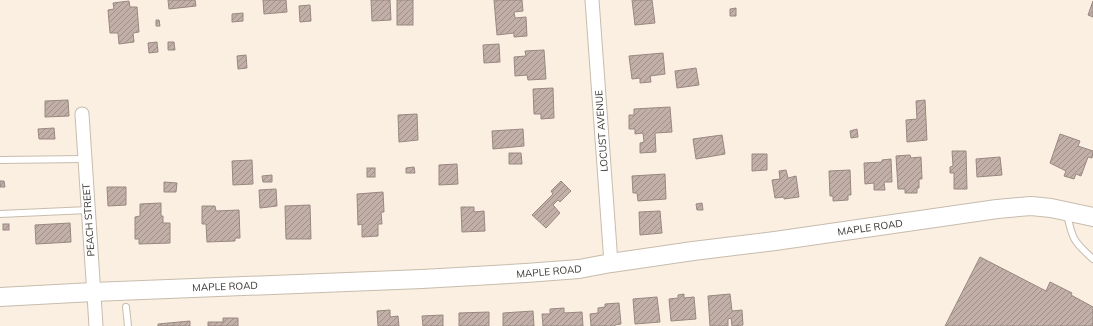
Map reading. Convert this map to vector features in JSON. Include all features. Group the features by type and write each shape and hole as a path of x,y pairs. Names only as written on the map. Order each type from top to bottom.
{"street":[{"name":"LOCUST AVENUE","path":"592,0 611,263"},
{"name":"PEACH STREET","path":"82,114 96,326"},
{"name":"MAPLE ROAD","path":"0,298 93,292 422,279 579,269 693,251 775,241 997,209 1032,206 1066,210 1093,218"}],"lane":[{"path":"0,160 84,159"},
{"path":"0,214 88,210"},
{"path":"1066,210 1071,233 1078,246 1093,259"},
{"path":"126,307 128,326"}],"building":[{"path":"168,0 195,0 196,6 169,9"},
{"path":"263,0 286,0 287,12 264,14"},
{"path":"371,0 390,0 391,20 372,21"},
{"path":"397,0 413,0 413,25 397,25"},
{"path":"494,0 522,0 523,11 514,12 515,18 526,17 527,36 514,37 514,33 497,35"},
{"path":"632,0 652,0 655,23 635,25"},
{"path":"129,1 130,7 137,7 139,32 133,33 134,42 119,44 118,33 110,33 108,10 114,9 113,3"},
{"path":"1093,1 1093,17 1088,15"},
{"path":"310,5 311,21 300,22 299,6"},
{"path":"736,8 736,16 730,16 730,9"},
{"path":"243,13 243,21 232,22 232,14"},
{"path":"156,20 159,20 160,26 156,26"},
{"path":"157,42 158,52 149,53 148,43"},
{"path":"168,42 174,42 175,50 168,50"},
{"path":"499,44 500,62 484,63 483,45"},
{"path":"544,50 546,79 528,80 527,75 515,76 514,57 526,56 525,51"},
{"path":"663,53 665,74 650,76 651,82 640,83 640,78 632,79 629,56"},
{"path":"246,55 247,68 238,69 237,56"},
{"path":"696,68 699,85 677,88 675,71"},
{"path":"553,88 554,118 541,119 541,114 534,114 533,89"},
{"path":"68,100 69,116 45,117 45,101"},
{"path":"925,100 927,140 907,142 906,120 917,119 916,101"},
{"path":"670,107 672,132 655,133 656,152 640,153 640,143 644,142 643,133 635,134 635,129 629,129 629,115 634,115 634,109"},
{"path":"417,114 418,140 399,142 398,115"},
{"path":"54,128 55,139 39,139 38,129"},
{"path":"523,129 524,146 493,149 492,131"},
{"path":"857,129 858,137 851,138 850,131"},
{"path":"1060,134 1080,141 1078,146 1093,151 1092,158 1088,157 1081,176 1076,174 1074,179 1064,176 1066,171 1050,163"},
{"path":"722,135 725,154 696,159 693,139"},
{"path":"952,151 966,151 967,189 954,189 954,173 950,173 950,167 953,166"},
{"path":"509,153 521,153 522,164 509,164"},
{"path":"752,154 767,154 767,170 752,171"},
{"path":"910,155 911,158 921,157 922,179 919,179 919,188 917,188 917,193 905,193 905,189 898,189 896,156"},
{"path":"1000,157 1002,175 977,177 976,159"},
{"path":"891,159 892,182 884,182 885,190 874,190 874,183 865,184 864,163 882,162 882,160"},
{"path":"252,160 253,184 233,185 232,161"},
{"path":"457,164 458,184 439,185 439,165"},
{"path":"414,167 415,173 406,173 406,168"},
{"path":"367,168 375,168 375,177 367,177"},
{"path":"786,170 788,178 796,176 799,197 784,199 784,197 775,198 772,180 780,179 779,171"},
{"path":"850,170 851,195 848,195 848,200 833,201 833,196 830,196 829,171"},
{"path":"665,174 666,199 638,201 637,193 633,193 632,176"},
{"path":"272,175 272,182 263,182 262,176"},
{"path":"0,181 4,181 5,187 0,187"},
{"path":"561,181 571,191 560,202 558,200 553,205 560,213 546,228 532,215 553,194 551,191"},
{"path":"164,182 177,183 176,192 164,192"},
{"path":"107,187 126,187 126,205 108,206"},
{"path":"276,189 277,206 260,208 259,190"},
{"path":"383,192 384,212 381,212 382,224 378,224 378,236 362,237 362,224 358,225 357,194"},
{"path":"161,203 161,216 163,216 163,223 170,223 170,243 139,244 139,239 135,239 135,217 140,216 140,204"},
{"path":"702,203 703,210 697,210 696,204"},
{"path":"310,205 311,239 286,239 285,206"},
{"path":"202,206 215,206 216,211 239,210 240,238 235,238 235,241 207,242 206,224 202,224"},
{"path":"461,207 474,207 474,212 484,211 485,231 462,232"},
{"path":"660,211 662,233 640,235 639,212"},
{"path":"70,223 71,242 36,244 35,225"},
{"path":"3,224 9,224 9,230 3,230"},
{"path":"980,257 1046,291 1050,282 1072,293 1071,295 1093,307 1093,326 945,326"},
{"path":"684,294 684,298 694,297 696,319 671,321 669,299 678,298 678,295"},
{"path":"730,294 732,311 742,310 743,325 732,326 731,318 728,319 728,326 710,326 708,296"},
{"path":"657,297 660,322 635,324 633,299"},
{"path":"619,303 621,324 615,326 591,326 590,314 598,313 598,308 605,307 605,304"},
{"path":"564,308 564,313 582,312 583,326 543,326 542,314 550,314 550,309"},
{"path":"390,310 390,317 398,316 399,326 378,326 377,311"},
{"path":"533,311 534,326 503,326 503,313"},
{"path":"489,312 489,326 459,326 459,313"},
{"path":"443,315 443,326 423,326 422,316"},
{"path":"223,318 238,318 238,326 208,326 208,322 223,322"},
{"path":"190,321 190,326 158,326 158,324"}]}
